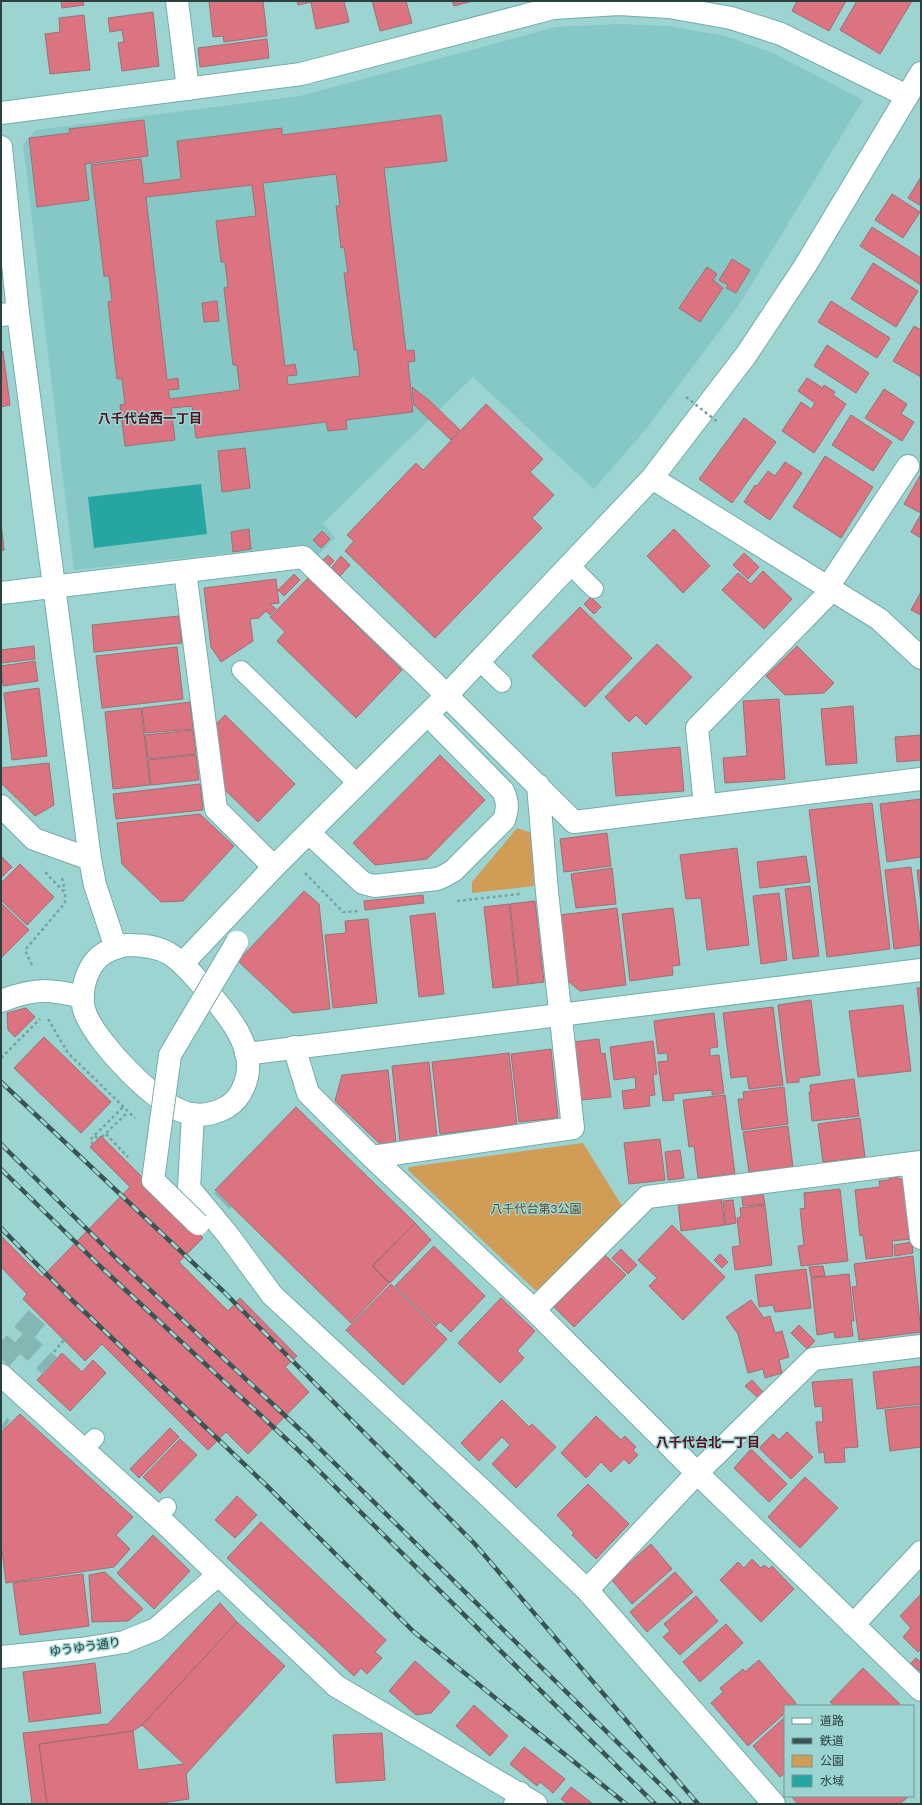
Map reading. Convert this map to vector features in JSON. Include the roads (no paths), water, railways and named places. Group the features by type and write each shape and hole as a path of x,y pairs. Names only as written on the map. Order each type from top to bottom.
{"street":[{"path":"177,1 188,89"},
{"path":"1,113 301,74 553,8 619,3 669,7 731,18 745,22 781,34 907,96"},
{"path":"182,963 274,867 428,715 652,478 754,343 805,266 921,73"},
{"path":"1,147 10,314 53,587 90,859 95,885 116,948"},
{"path":"705,805 697,728 746,672 830,589 908,466"},
{"path":"652,478 879,619 921,658"},
{"path":"1,593 303,557 538,786 556,797 574,822 921,778"},
{"path":"185,571 216,809 274,867"},
{"path":"308,833 363,883 374,886 437,879 453,871 504,820 508,810 508,801 503,791 428,715"},
{"path":"372,1157 573,1128 547,892 538,786"},
{"path":"1,806 34,839 90,859"},
{"path":"198,1224 153,1180 170,1055 237,942"},
{"path":"127,945 156,948 182,963 216,1000 234,1025 248,1062 248,1078 241,1093 231,1104 217,1112 202,1115 193,1114 172,1107 157,1096 107,1046 86,1014 83,997 86,979 94,963 100,956 116,948 127,945"},
{"path":"246,1054 921,970"},
{"path":"1,1001 21,993 51,990 83,997"},
{"path":"294,1047 308,1093 372,1157 534,1310 697,1473 921,1690"},
{"path":"193,1114 189,1188 228,1235 272,1295 481,1489 587,1590 774,1804"},
{"path":"534,1310 647,1196 917,1162 921,1238"},
{"path":"587,1590 697,1473 813,1359 921,1346"},
{"path":"1,1375 89,1444 162,1512 218,1575 336,1686 524,1800"},
{"path":"853,1625 921,1552"},
{"name":"ゆうゆう通り","path":"1,1657 81,1649 124,1642 156,1629 218,1575"}],"lane":[{"path":"570,565 594,589"},
{"path":"480,661 502,683"},
{"path":"240,670 358,784"}],"water":[{"path":"201,484 207,534 94,548 88,497"}],"tunnel":[{"path":"198,1224 224,1199"},
{"path":"1,1359 39,1315"},
{"path":"19,1338 50,1366"}],"railway":[{"path":"1,1082 223,1291 474,1543 698,1804"},
{"path":"1,1144 117,1259 308,1437 680,1804"},
{"path":"1,1169 103,1269 297,1449 655,1804"},
{"path":"1,1228 71,1299 266,1485 414,1632 626,1804"}],"district":[{"name":"八千代台西一丁目","path":"150,418"},
{"name":"八千代台北一丁目","path":"708,1442"}],"park label":[{"name":"八千代台第3公園","path":"536,1209"}]}
